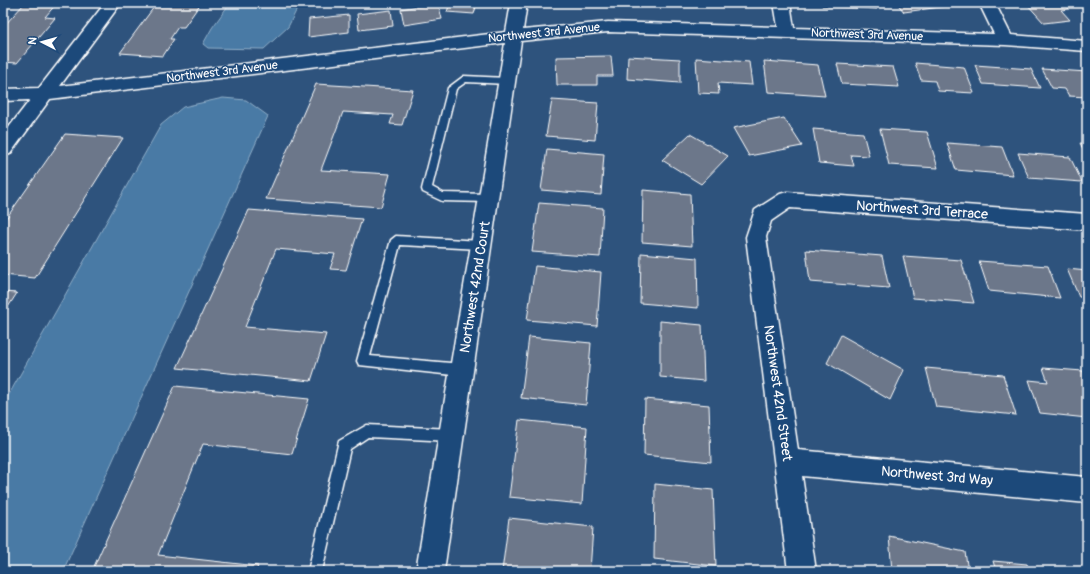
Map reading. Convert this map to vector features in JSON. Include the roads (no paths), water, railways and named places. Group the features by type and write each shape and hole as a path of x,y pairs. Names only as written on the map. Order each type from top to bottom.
{"street":[{"path":"3,149 113,3"},
{"name":"Northwest 42nd Court","path":"430,571 519,3"},
{"path":"782,3 788,33"},
{"path":"987,3 1005,40"},
{"name":"Northwest 3rd Avenue","path":"3,95 44,94 514,36 608,27 1005,40 1087,46"},
{"name":"Northwest 3rd Terrace","path":"762,216 787,200 1087,222"},
{"name":"Northwest 42nd Street","path":"762,216 756,237 802,571"},
{"name":"Northwest 3rd Way","path":"788,462 1087,490"}],"lane":[{"path":"489,198 442,198 427,189 452,88 464,79 507,81"},
{"path":"462,370 363,361 396,240 482,245"},
{"path":"315,571 344,445 367,430 452,435"}],"water":[{"path":"230,3 300,3 288,27 264,49 208,48 203,44 212,28"},
{"path":"223,98 246,100 268,116 63,571 3,571 3,405 161,125 183,107"}]}
